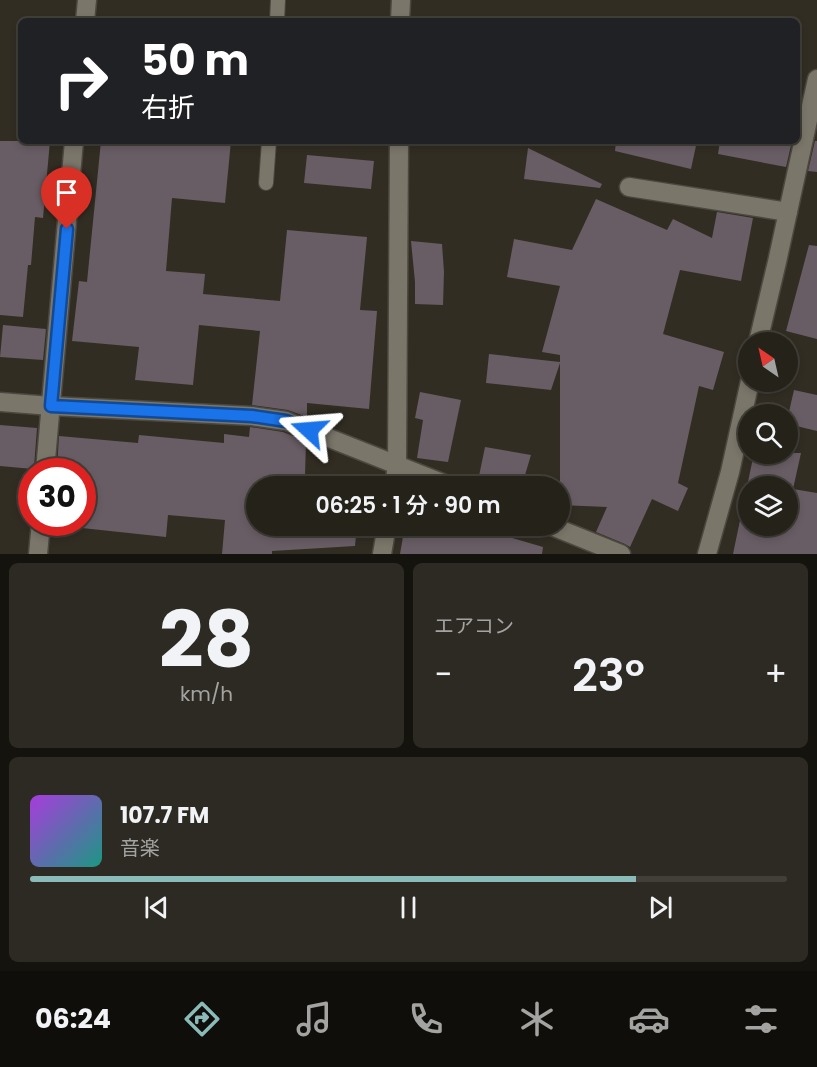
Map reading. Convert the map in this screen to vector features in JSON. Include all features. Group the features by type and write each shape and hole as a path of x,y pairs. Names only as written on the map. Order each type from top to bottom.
{"street":[{"path":"85,18 87,0"},
{"path":"400,18 401,0"},
{"path":"760,332 816,86"},
{"path":"46,458 75,144"},
{"path":"395,476 399,144"},
{"path":"629,187 788,212"},
{"path":"707,554 730,472 748,392"},
{"path":"0,402 252,416 286,421 425,476"},
{"path":"570,533 621,554"},
{"path":"38,554 40,536"},
{"path":"382,554 385,536"}],"lane":[{"path":"277,18 278,0"},
{"path":"266,183 269,144"}],"building":[{"path":"0,141 18,141 18,144 50,144 43,218 35,217 23,317 0,315"},
{"path":"815,141 817,141 817,172 808,171"},
{"path":"101,144 231,144 225,203 172,198 166,271 205,274 203,294 280,301 287,230 367,237 360,310 377,311 369,409 307,403 307,417 288,410 252,405 260,331 199,325 193,385 135,380 139,347 72,341 79,281 87,282"},
{"path":"616,144 696,144 691,169 615,151"},
{"path":"720,144 791,144 786,167 718,154"},
{"path":"528,148 602,184 600,188 524,179"},
{"path":"307,155 374,161 371,189 304,183"},
{"path":"596,199 667,230 673,219 712,238 717,212 753,218 741,281 680,270 663,334 724,352 713,390 699,386 678,483 688,488 678,511 652,499 630,547 596,532 607,507 570,505 570,476 560,476 560,363 551,390 486,383 489,354 560,362 560,355 542,352 560,286 507,277 514,239 572,250"},
{"path":"411,241 442,244 443,305 415,304"},
{"path":"809,245 817,246 817,339 798,334 798,332 786,331"},
{"path":"3,325 46,329 43,360 0,357"},
{"path":"420,392 461,400 448,462 417,458 423,420 415,418"},
{"path":"794,392 817,395 817,431 798,426 798,404 791,404"},
{"path":"0,425 37,428 35,458 18,458 18,468 0,466"},
{"path":"250,427 283,432 306,441 305,476 246,476 246,536 356,536 355,546 272,551 272,554 222,554 225,520 168,515 166,537 96,530 96,458 58,458 59,436 138,443 139,435 224,443 224,434 249,437"},
{"path":"485,447 531,455 525,476 479,476"},
{"path":"798,453 801,453 796,476 749,476 752,464 798,464"},
{"path":"362,474 362,476 305,476"},
{"path":"798,490 817,493 817,554 733,554 738,530 738,536 798,536"},
{"path":"403,536 506,536 543,547 542,554 400,554"}],"route":[{"path":"67,229 51,406 252,416 286,421 309,430"}]}
